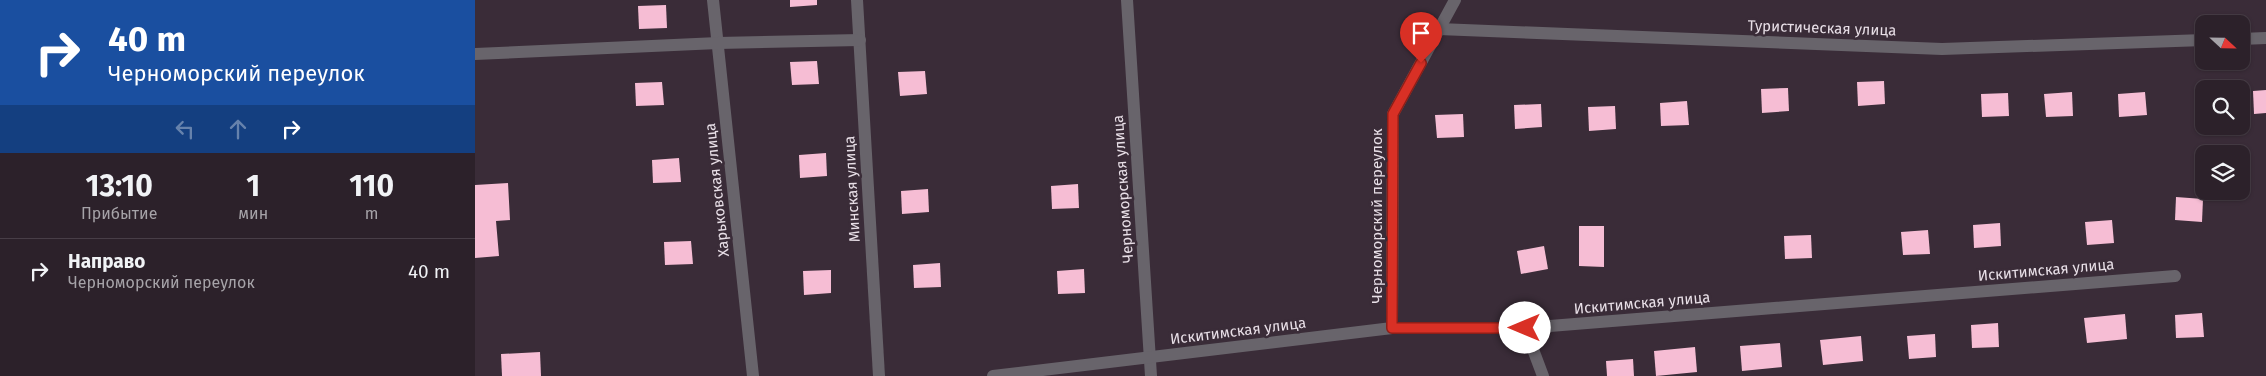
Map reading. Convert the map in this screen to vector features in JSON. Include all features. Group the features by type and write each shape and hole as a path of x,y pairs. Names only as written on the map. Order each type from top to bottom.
{"street":[{"name":"Харьковская улица","path":"713,0 753,376"},
{"name":"Минская улица","path":"857,0 879,376"},
{"name":"Черноморская улица","path":"1127,0 1151,376"},
{"name":"Черноморский переулок","path":"1392,328 1393,114 1455,0"},
{"name":"Туристическая улица","path":"1439,29 1942,49 2195,40"},
{"path":"2250,39 2266,38"},
{"path":"475,54 718,43 860,40"},
{"name":"Искитимская улица","path":"993,376 1392,328 1525,328 2175,276"},
{"path":"1525,328 1543,376"}],"building":[{"path":"790,0 817,0 817,5 790,7"},
{"path":"666,5 667,28 639,29 638,6"},
{"path":"817,61 819,84 792,85 790,62"},
{"path":"925,71 927,94 900,96 898,72"},
{"path":"1884,81 1885,104 1858,106 1857,82"},
{"path":"662,82 664,105 636,106 635,83"},
{"path":"1788,88 1789,111 1762,113 1761,89"},
{"path":"2266,90 2266,113 2254,114 2253,91"},
{"path":"2072,92 2073,116 2046,117 2044,94"},
{"path":"2145,92 2147,115 2119,117 2118,94"},
{"path":"2008,93 2009,116 1982,117 1981,94"},
{"path":"1687,101 1689,125 1661,126 1660,103"},
{"path":"1541,104 1542,127 1515,129 1514,105"},
{"path":"1615,106 1616,129 1589,131 1588,107"},
{"path":"1463,114 1464,137 1437,138 1435,115"},
{"path":"826,153 827,176 800,178 799,155"},
{"path":"679,158 681,182 653,183 652,160"},
{"path":"508,183 510,220 496,221 499,256 475,258 475,185"},
{"path":"1078,184 1079,208 1052,209 1051,186"},
{"path":"928,189 929,212 902,214 901,191"},
{"path":"2176,197 2203,200 2202,222 2175,220"},
{"path":"2112,220 2114,243 2087,245 2085,222"},
{"path":"2000,223 2001,246 1974,248 1973,225"},
{"path":"1579,226 1604,226 1604,267 1579,266"},
{"path":"1928,230 1930,254 1903,255 1901,232"},
{"path":"1811,235 1812,258 1785,259 1784,236"},
{"path":"691,241 693,264 665,265 664,242"},
{"path":"1544,246 1548,269 1521,274 1517,251"},
{"path":"940,263 941,287 914,288 913,265"},
{"path":"1084,269 1085,293 1058,294 1057,271"},
{"path":"831,270 831,293 804,295 803,271"},
{"path":"2202,313 2204,337 2176,338 2175,315"},
{"path":"2125,314 2127,339 2087,343 2084,318"},
{"path":"1998,323 1999,347 1972,348 1971,325"},
{"path":"1935,334 1936,357 1909,359 1907,336"},
{"path":"1861,336 1863,361 1823,365 1820,340"},
{"path":"1780,343 1782,367 1742,371 1740,346"},
{"path":"1695,347 1697,372 1656,376 1654,351"},
{"path":"540,352 541,376 502,376 501,354"},
{"path":"1633,359 1634,376 1607,376 1606,361"}],"route":[{"path":"1421,63 1393,114 1392,328 1525,328"}]}
